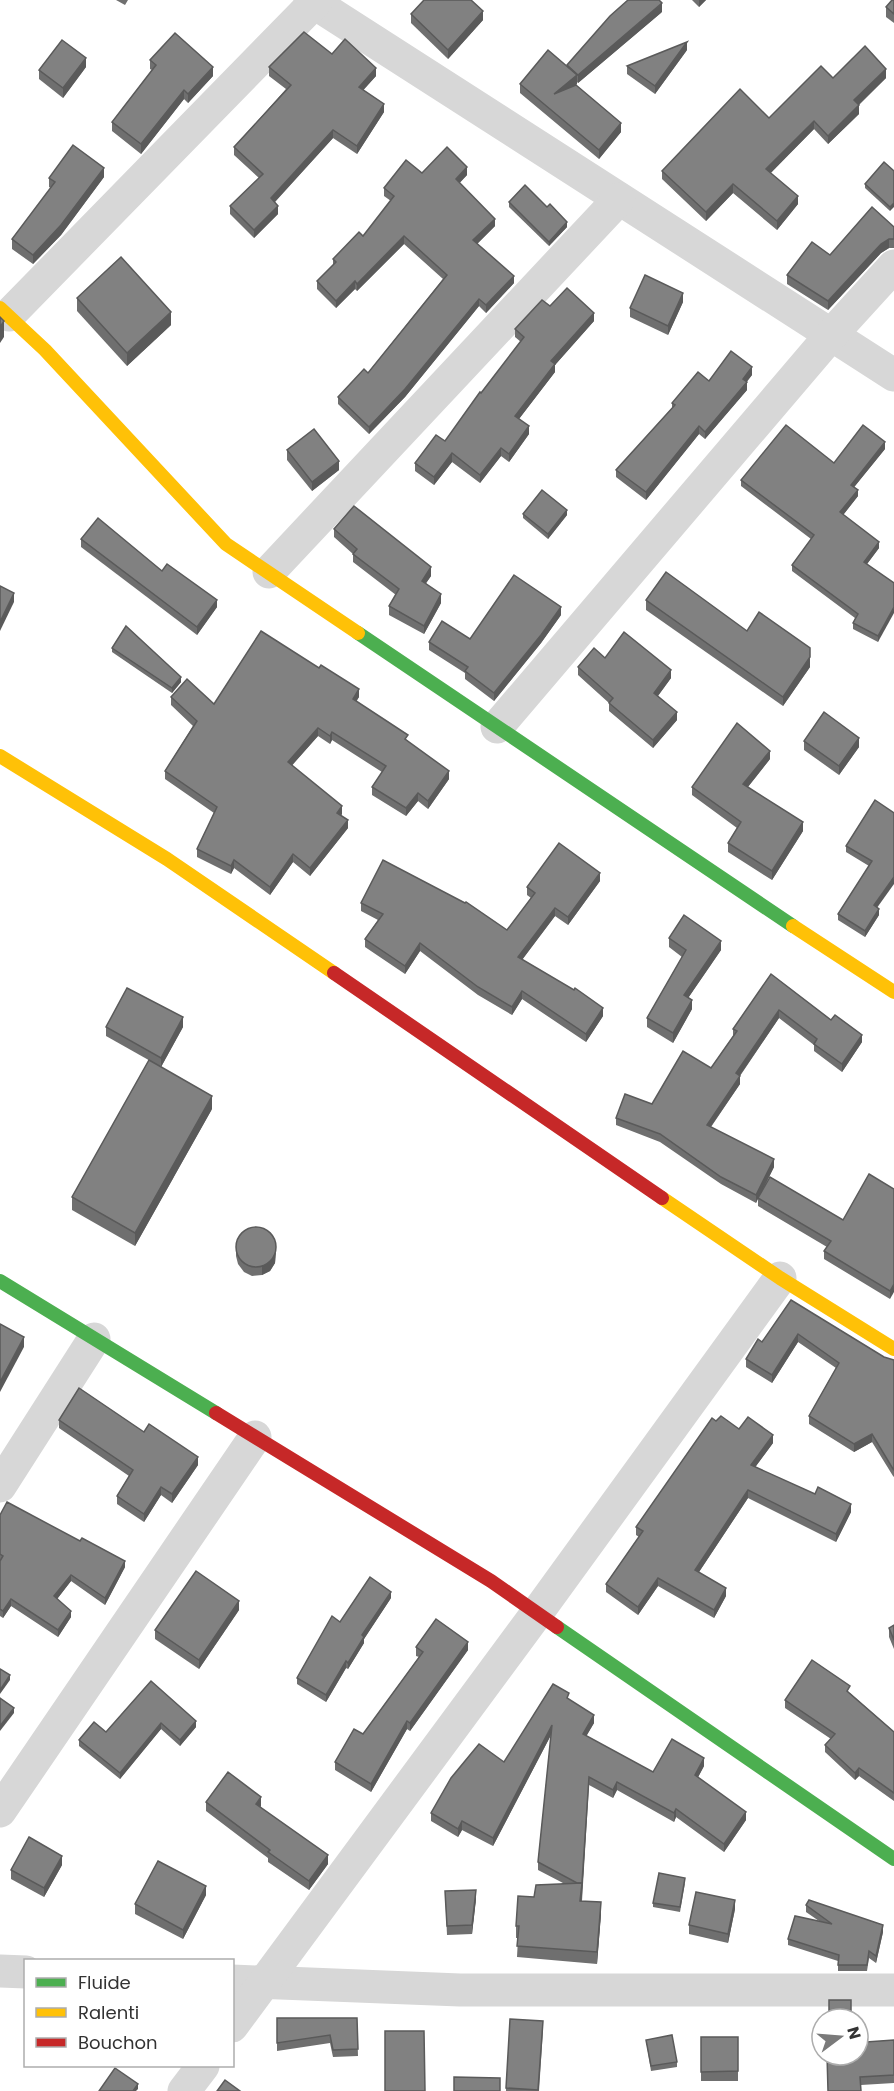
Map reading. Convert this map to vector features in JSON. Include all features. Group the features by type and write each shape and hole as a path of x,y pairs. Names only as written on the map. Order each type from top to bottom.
{"street":[{"path":"894,375 314,1 5,311 226,543 894,992"},
{"path":"269,572 619,199"},
{"path":"497,727 831,335 894,266"},
{"path":"0,756 167,859 780,1278 894,1349"},
{"path":"234,2023 537,1613 780,1278"},
{"path":"0,1281 491,1581 894,1859"},
{"path":"0,1486 94,1339"},
{"path":"0,1811 255,1437"},
{"path":"0,1971 24,1972"},
{"path":"234,1981 460,1990 894,1990"},
{"path":"184,2091 202,2067"}],"building":[{"path":"424,0 471,0 483,11 448,50 411,14"},
{"path":"628,0 659,0 662,3 578,75 567,65 610,16"},
{"path":"894,0 894,14 886,7"},
{"path":"304,32 332,54 345,39 376,68 359,87 384,104 357,146 333,130 271,198 278,206 254,230 230,206 263,174 234,147 291,85 269,67"},
{"path":"175,33 213,67 188,94 184,90 141,144 112,122 156,65 150,60"},
{"path":"62,40 86,58 63,88 39,70"},
{"path":"687,42 655,86 627,66"},
{"path":"865,46 886,69 854,100 859,105 828,136 814,121 766,169 798,196 777,221 733,184 706,212 662,171 740,89 769,118 821,66 833,78"},
{"path":"548,50 577,75 554,94 576,85 621,123 599,150 520,84"},
{"path":"73,145 104,168 61,225 33,255 12,239 55,182 49,178"},
{"path":"447,147 467,167 456,179 495,219 473,240 514,276 486,305 479,299 405,389 369,427 338,397 364,369 368,373 447,275 404,236 357,284 355,281 336,301 317,281 336,262 333,259 359,232 363,236 394,196 384,188 406,160 422,173"},
{"path":"884,162 894,171 894,203 890,207 865,184"},
{"path":"525,185 547,207 550,204 567,222 549,242 509,202"},
{"path":"872,207 894,227 894,239 881,244 828,301 787,275 812,242 830,255"},
{"path":"121,257 171,312 127,353 77,298"},
{"path":"645,275 683,293 668,326 630,308"},
{"path":"567,288 594,313 551,361 555,364 515,416 529,426 509,454 501,448 480,475 452,453 434,477 415,463 436,435 445,441 524,337 515,329 542,300 550,306"},
{"path":"731,351 752,367 743,379 747,382 705,432 699,426 646,492 616,470 675,405 672,403 698,372 709,381"},
{"path":"786,425 834,463 863,425 885,442 851,485 858,490 840,512 879,542 864,562 894,583 894,607 878,636 853,623 858,614 792,565 814,535 741,480"},
{"path":"314,429 339,461 312,482 287,450"},
{"path":"542,490 567,510 548,534 523,514"},
{"path":"354,506 431,567 422,581 441,594 424,626 389,606 399,589 353,554 357,549 334,529"},
{"path":"98,518 162,571 167,564 217,600 197,627 81,539"},
{"path":"666,572 747,631 759,612 810,648 810,657 783,697 646,600"},
{"path":"514,575 561,607 494,693 465,671 468,667 429,642 442,621 470,639"},
{"path":"0,586 14,593 0,622"},
{"path":"126,626 181,677 172,688 112,648"},
{"path":"261,631 319,668 321,665 359,689 353,699 408,735 405,739 449,771 428,801 418,793 406,808 372,787 386,766 332,732 330,736 318,728 288,762 342,806 337,813 348,820 310,868 293,854 270,887 234,860 231,866 197,849 217,807 165,771 197,721 171,697 187,679 214,704"},
{"path":"624,632 671,670 654,693 677,712 653,740 609,703 613,698 578,667 594,648 605,658"},
{"path":"824,712 859,738 839,766 804,741"},
{"path":"737,723 770,751 743,784 803,822 772,871 728,843 741,822 692,787"},
{"path":"875,800 894,813 894,877 874,905 879,909 865,931 838,914 872,861 846,846"},
{"path":"559,843 600,873 568,917 555,908 518,957 574,990 575,988 603,1008 586,1034 522,991 512,1007 478,987 420,943 405,966 365,939 383,914 361,903 383,860 466,902 507,930 535,893 527,887"},
{"path":"684,915 721,941 684,995 692,1000 673,1033 647,1018 686,950 669,938"},
{"path":"771,974 831,1020 835,1015 862,1035 842,1064 814,1044 817,1039 779,1010 736,1073 740,1076 707,1125 774,1159 756,1195 721,1177 660,1134 616,1118 625,1094 652,1104 683,1051 711,1068 737,1031 733,1029"},
{"path":"127,988 183,1017 161,1058 106,1027"},
{"path":"149,1060 212,1096 135,1233 72,1197"},
{"path":"869,1174 894,1189 894,1284 890,1291 824,1251 831,1241 758,1198 770,1177 843,1220"},
{"path":"256,1227 270,1233 276,1247 270,1261 256,1267 242,1261 236,1247 242,1233"},
{"path":"791,1300 884,1357 894,1360 894,1470 872,1434 854,1444 809,1416 839,1363 798,1334 772,1375 746,1359 758,1339 762,1342"},
{"path":"0,1324 24,1337 0,1382"},
{"path":"79,1388 144,1432 149,1424 198,1457 172,1494 161,1487 144,1514 117,1496 133,1470 59,1420"},
{"path":"721,1416 739,1429 748,1417 773,1435 751,1465 815,1494 818,1487 851,1504 836,1534 748,1490 695,1570 726,1588 714,1610 658,1578 638,1607 606,1584 643,1531 636,1527 712,1418 716,1421"},
{"path":"7,1502 80,1541 82,1538 125,1561 105,1598 71,1575 54,1596 71,1611 58,1630 11,1599 3,1611 0,1609 0,1561 3,1556 0,1554 0,1515"},
{"path":"196,1571 239,1601 199,1660 155,1630"},
{"path":"370,1577 391,1592 326,1695 297,1678 332,1616 340,1622"},
{"path":"436,1619 468,1642 410,1723 407,1721 371,1784 335,1762 354,1729 363,1734 423,1652 416,1647"},
{"path":"894,1625 894,1640 889,1628"},
{"path":"812,1660 850,1686 847,1691 894,1732 894,1793 859,1768 855,1773 825,1745 835,1734 785,1700"},
{"path":"0,1669 10,1675 0,1690"},
{"path":"151,1681 196,1721 180,1740 161,1723 120,1773 79,1740 94,1722 106,1732"},
{"path":"553,1684 569,1693 567,1698 594,1715 583,1734 653,1772 672,1739 704,1758 695,1775 746,1812 724,1844 676,1809 674,1813 617,1782 613,1790 589,1777 582,1883 577,1883 538,1862 552,1725 493,1838 462,1821 458,1829 431,1813 451,1778 479,1744 504,1762"},
{"path":"0,1698 14,1708 0,1726"},
{"path":"228,1772 261,1797 256,1804 328,1855 309,1881 268,1852 270,1850 206,1802"},
{"path":"29,1837 62,1856 44,1888 11,1870"},
{"path":"158,1861 206,1886 183,1930 135,1904"},
{"path":"659,1873 685,1878 680,1907 653,1903"},
{"path":"582,1883 580,1901 601,1902 597,1952 517,1946 518,1896 534,1897 536,1885"},
{"path":"476,1890 472,1925 447,1926 445,1891"},
{"path":"696,1892 735,1900 728,1934 689,1925"},
{"path":"809,1900 883,1925 876,1956 869,1951 867,1965 838,1965 839,1955 788,1939 795,1916 832,1924 806,1905"},
{"path":"829,2000 851,2000 851,2007 829,2007"},
{"path":"277,2018 357,2018 358,2049 333,2050 330,2035 277,2043"},
{"path":"510,2019 543,2021 538,2090 506,2088"},
{"path":"385,2031 424,2031 425,2091 385,2091"},
{"path":"672,2035 677,2062 651,2066 646,2040"},
{"path":"701,2037 738,2037 738,2071 701,2072"},
{"path":"894,2040 894,2075 860,2077 861,2091 828,2091 827,2067 870,2067 870,2042"},
{"path":"115,2068 138,2084 133,2091 99,2091"},
{"path":"454,2077 500,2078 500,2091 454,2091"},
{"path":"225,2080 240,2091 217,2091"}],"traffic: fast":[{"path":"358,633 793,926"},
{"path":"0,1281 216,1413"},
{"path":"557,1627 894,1859"}],"traffic: slow":[{"path":"0,308 45,350 226,544 358,633"},
{"path":"0,756 167,859 334,973"},
{"path":"793,926 894,992"},
{"path":"662,1198 780,1278 894,1349"}],"traffic: jam":[{"path":"334,973 662,1198"},
{"path":"216,1413 491,1581 557,1627"}]}
